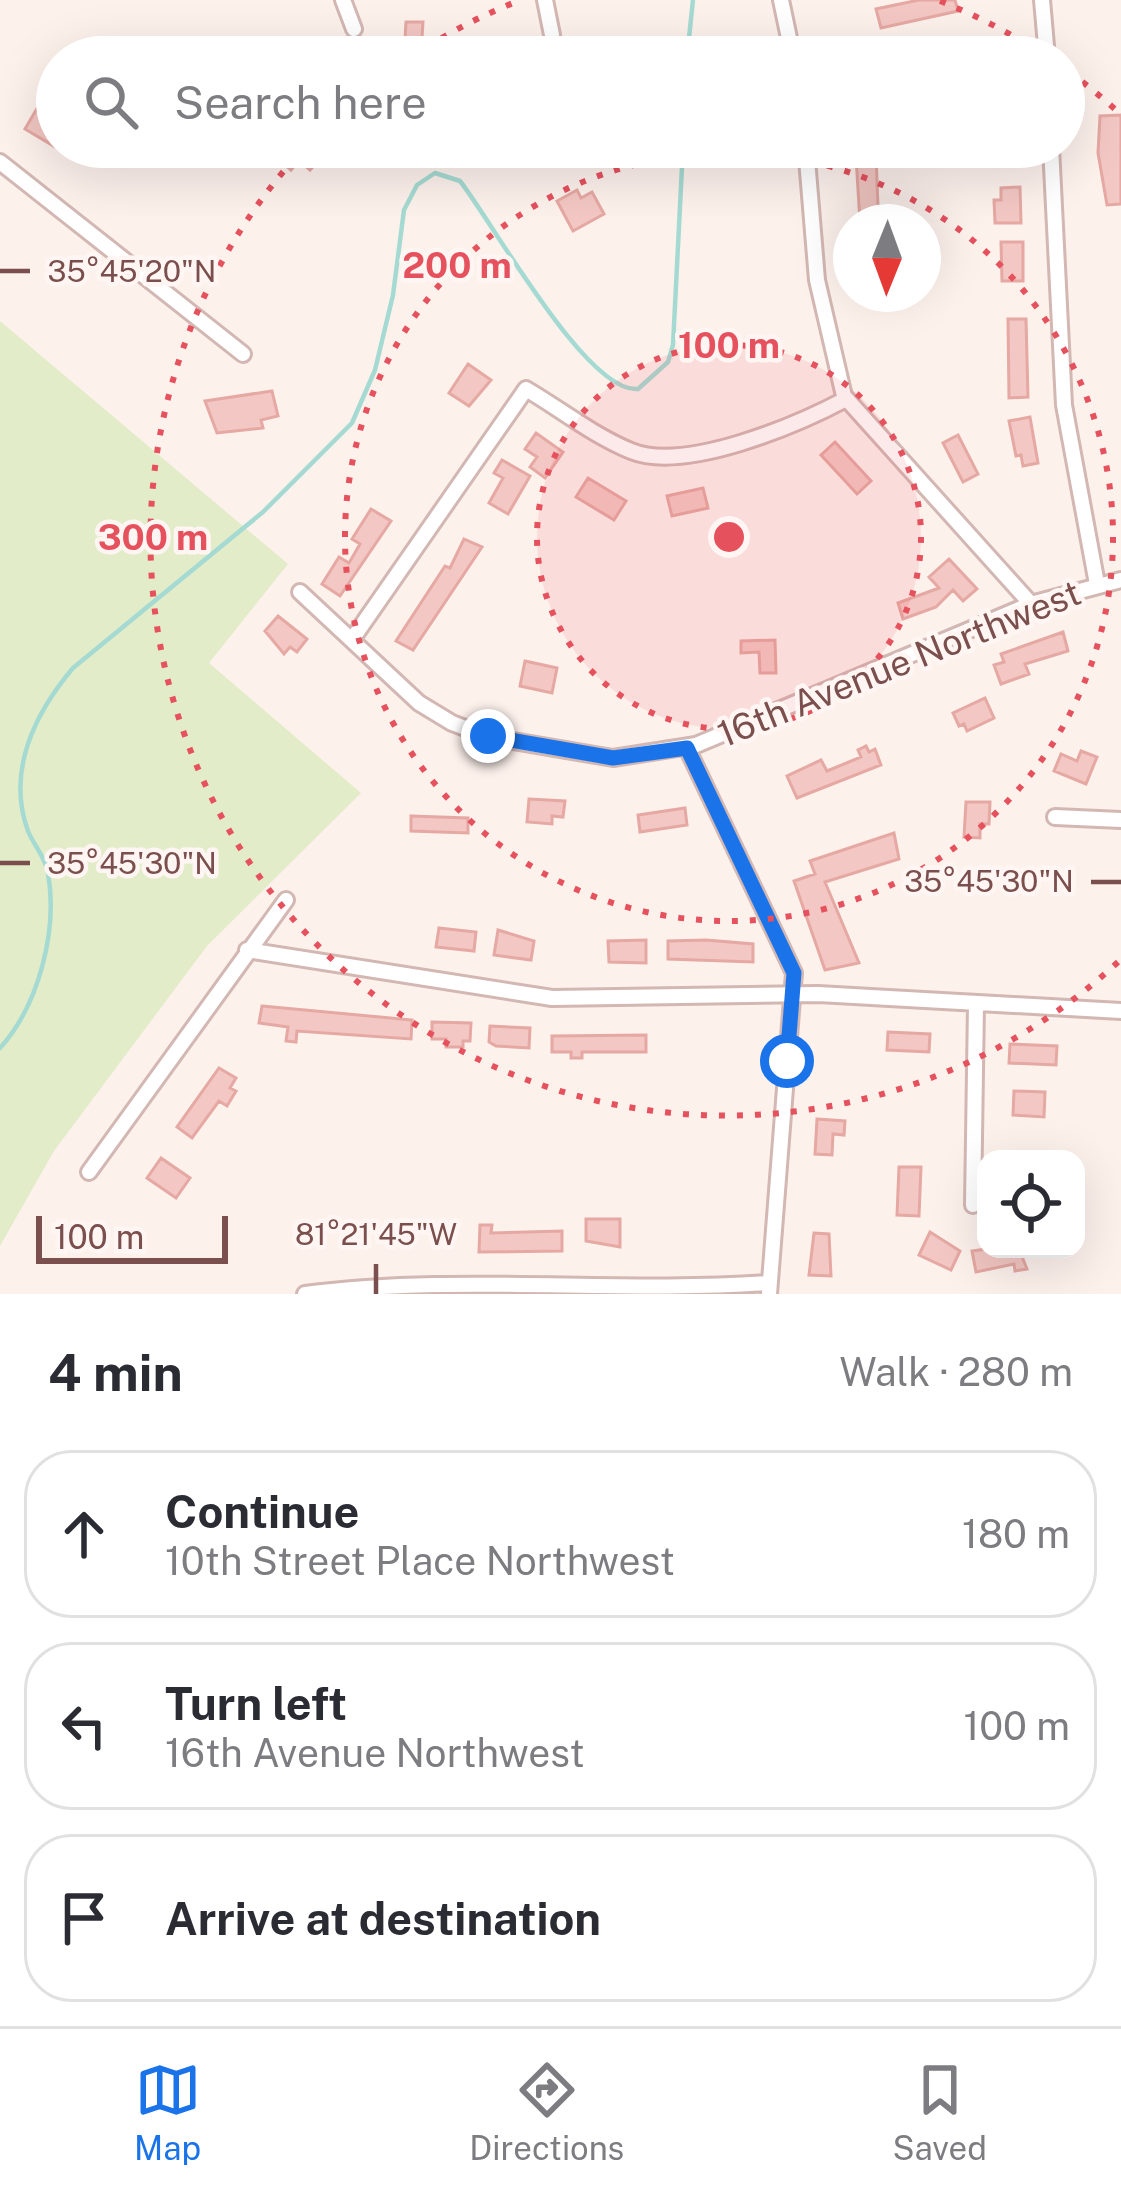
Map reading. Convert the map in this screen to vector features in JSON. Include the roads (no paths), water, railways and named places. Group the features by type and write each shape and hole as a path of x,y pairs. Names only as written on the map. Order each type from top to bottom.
{"street":[{"path":"343,0 354,29"},
{"path":"545,0 552,35"},
{"path":"781,0 789,36"},
{"path":"1042,0 1045,36"},
{"path":"0,162 243,354"},
{"path":"808,168 817,280 846,399 1031,604"},
{"path":"1052,168 1064,405 1097,584"},
{"path":"353,638 526,389 629,451 662,458 728,445 846,399"},
{"name":"16th Avenue Northwest","path":"300,592 418,703 488,736 613,758 687,748 1031,604 1121,580"},
{"path":"305,1294 367,1288 769,1288 795,986 787,955 687,748"},
{"path":"1055,818 1121,820"},
{"path":"89,1172 286,900"},
{"path":"247,950 552,998 792,995 1121,1011"},
{"path":"973,1205 976,1004"}],"waterway":[{"path":"689,36 693,0"},
{"path":"0,1048 35,989 50,918 48,873 28,831 20,787 36,724 73,668 263,512 352,423 375,370 393,295 404,210 417,185 435,173 460,181 568,336 593,365 617,383 638,389 668,362 673,345 682,168"}]}
